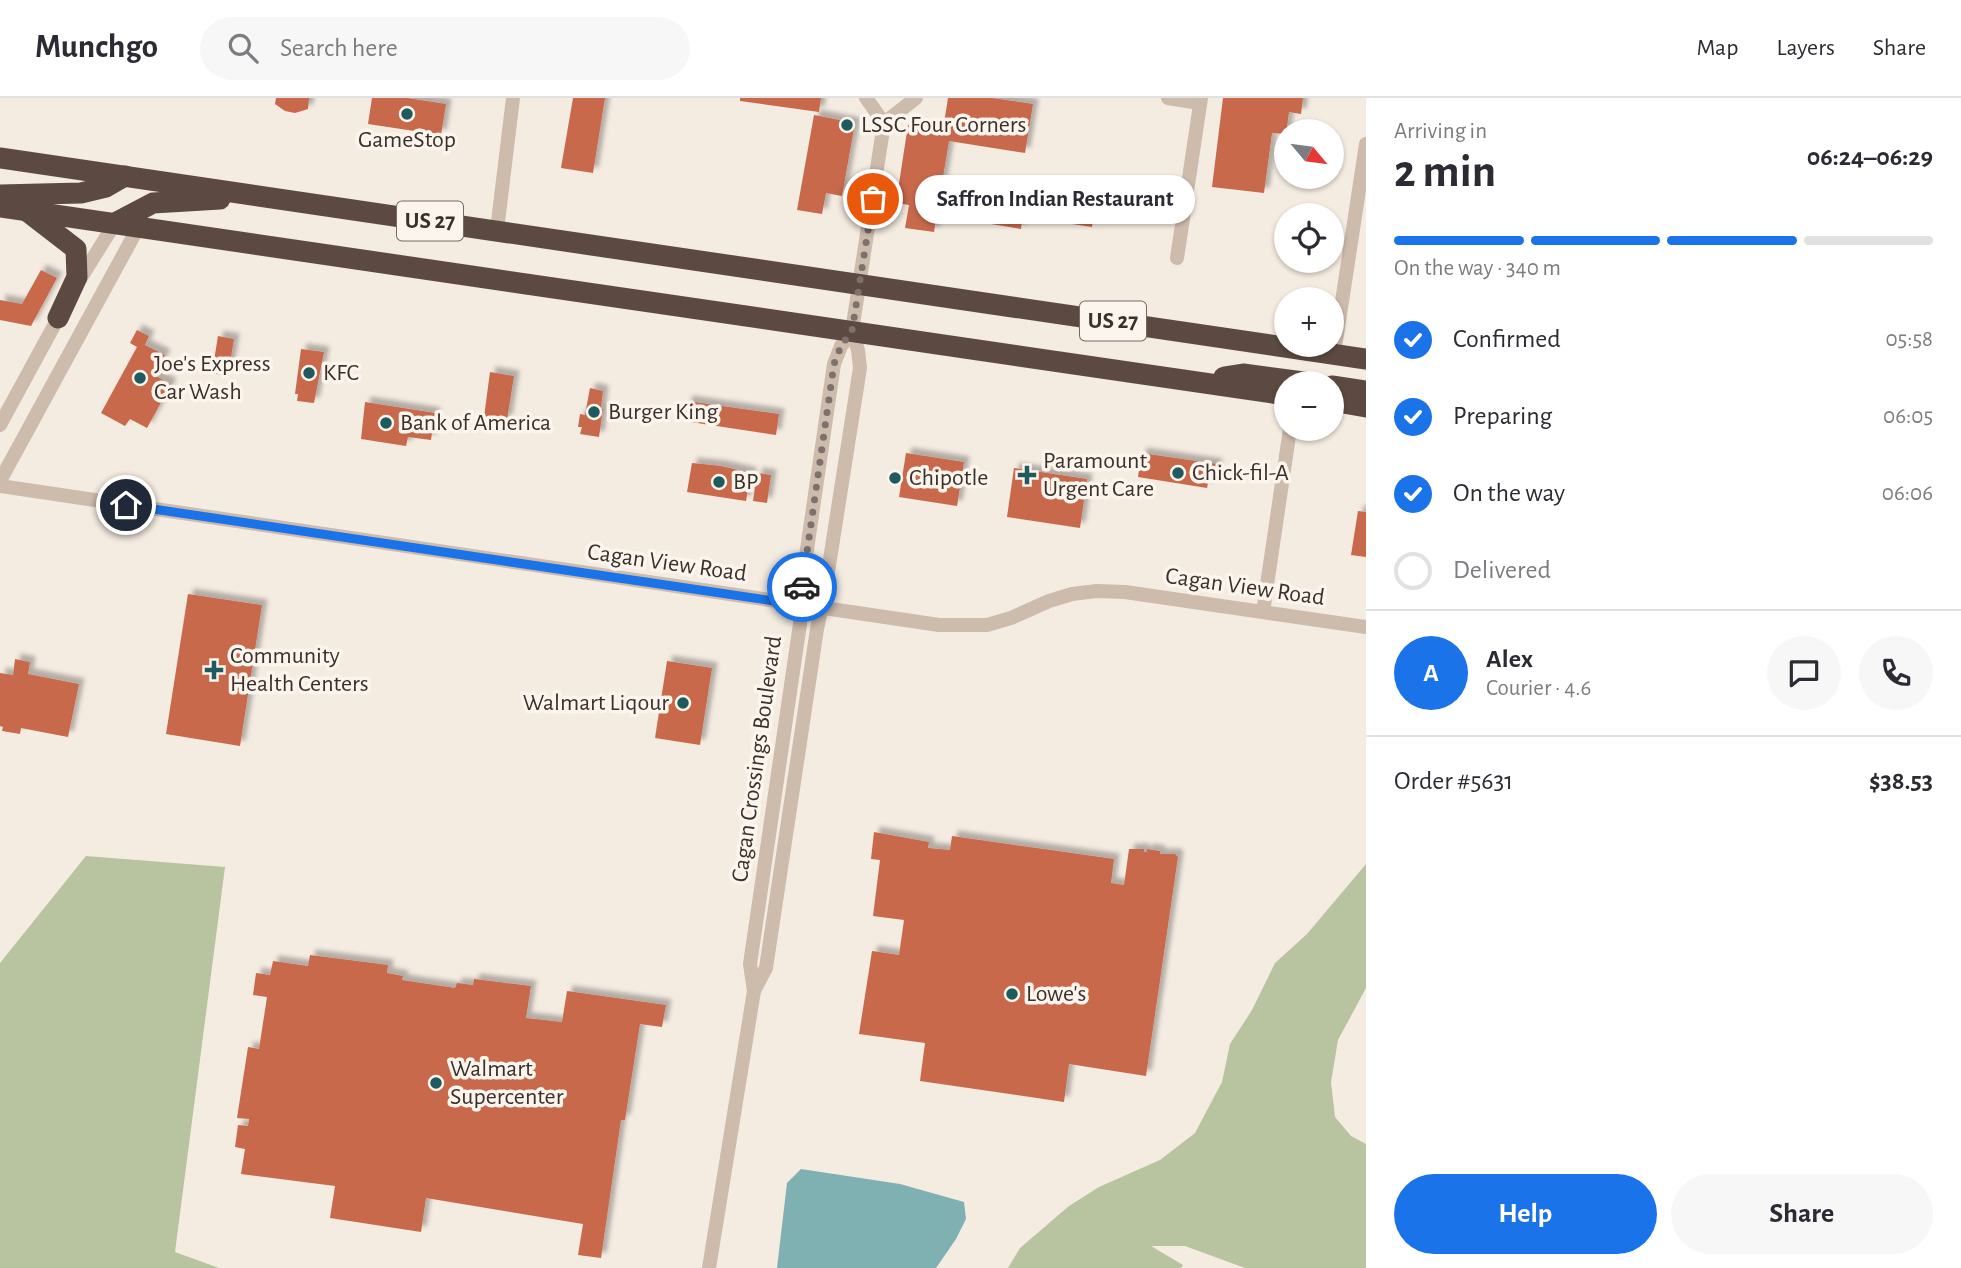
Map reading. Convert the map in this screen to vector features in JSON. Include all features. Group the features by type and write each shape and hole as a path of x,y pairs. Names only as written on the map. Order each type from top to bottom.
{"highway":[{"name":"US 27","path":"0,158 1274,345"},
{"path":"0,195 81,193 106,187 125,176"},
{"path":"115,223 153,203 263,197"},
{"name":"US 27","path":"0,207 1274,393"},
{"path":"26,211 76,249 77,277 58,318"},
{"name":"US 27","path":"1344,356 1366,359"},
{"path":"1214,384 1226,376 1243,374 1274,378"},
{"path":"1344,388 1366,391"},
{"path":"1344,403 1366,407"}],"street":[{"path":"497,230 513,98"},
{"path":"866,98 884,123"},
{"path":"754,991 766,968 860,368 852,331 884,123 916,98"},
{"path":"1168,98 1200,100 1177,258"},
{"path":"1344,288 1366,144"},
{"path":"0,425 58,318 115,223"},
{"path":"0,484 139,226"},
{"name":"Cagan Crossings Boulevard","path":"709,1268 754,991 750,964 800,624 803,576 834,364 841,346 852,331"},
{"path":"1264,612 1288,441"},
{"name":"Cagan View Road","path":"0,484 939,625 975,626 1011,618 1060,597 1097,591 1125,592 1366,627"}],"green space":[{"path":"86,856 225,867 175,1252 219,1268 0,1268 0,963"},
{"path":"1366,864 1366,988 1338,1040 1331,1082 1335,1117 1351,1136 1366,1144 1366,1268 1245,1268 1185,1246 1151,1246 1183,1265 1181,1268 1008,1268 1020,1248 1069,1206 1099,1187 1160,1160 1195,1133 1222,1082 1230,1044 1252,1010 1275,963 1307,934"}],"water":[{"path":"801,1169 900,1184 964,1202 966,1219 936,1268 777,1268 787,1183"}],"building":[{"path":"276,98 309,98 308,109 295,113 285,111 275,104"},
{"path":"372,98 407,98 446,104 441,135 368,124"},
{"path":"573,98 605,98 593,173 561,168"},
{"path":"740,98 821,98 819,112 740,101"},
{"path":"948,98 992,98 1033,104 1025,153 949,141 934,232 905,228 909,205 896,203 908,125 943,130"},
{"path":"1223,98 1303,98 1301,114 1289,112 1288,119 1274,119 1264,193 1212,187"},
{"path":"814,115 855,123 842,196 826,193 822,214 797,210"},
{"path":"1047,205 1094,212 1092,227 1045,220"},
{"path":"976,206 1023,214 1021,229 973,221"},
{"path":"41,270 57,278 31,326 0,320 0,300 22,304"},
{"name":"Joe's Express Car Wash","path":"137,330 149,336 145,345 165,355 154,375 171,384 147,428 130,419 125,426 101,413 137,347 130,343"},
{"path":"218,336 234,339 228,376 212,373"},
{"name":"KFC","path":"301,349 324,352 314,403 297,401 298,394 295,394"},
{"path":"490,372 514,376 507,420 504,420 503,425 491,423 491,418 484,417"},
{"name":"Burger King","path":"590,388 603,391 599,437 580,434 582,427 578,427 580,414 585,415"},
{"path":"687,401 779,414 776,435 684,421"},
{"name":"Bank of America","path":"365,402 435,413 431,440 408,437 406,446 361,439"},
{"path":"906,453 964,462 957,506 899,497"},
{"path":"1141,453 1217,464 1215,474 1210,473 1207,488 1138,477"},
{"name":"BP","path":"692,463 751,473 746,501 687,492"},
{"path":"1014,468 1087,479 1080,528 1007,517"},
{"path":"757,473 771,475 767,503 753,501"},
{"path":"1358,511 1366,512 1366,557 1351,555"},
{"name":"Community Health Centers","path":"188,594 262,605 240,746 166,734"},
{"path":"15,659 30,662 28,674 79,684 68,737 21,728 20,734 2,731 0,673 13,675"},
{"name":"Walmart Liqour","path":"667,661 712,668 700,745 655,738"},
{"name":"Lowe's","path":"874,832 929,842 928,848 950,850 952,836 1114,859 1111,883 1124,885 1129,849 1175,854 1178,857 1146,1076 1069,1064 1064,1102 920,1081 925,1043 859,1034 872,951 899,955 904,920 873,916 880,860 871,859"},
{"name":"Walmart Supercenter","path":"310,955 388,965 387,973 403,976 402,980 455,988 457,983 473,985 474,979 531,986 526,1018 562,1022 567,991 666,1005 662,1027 640,1024 625,1120 621,1120 601,1258 578,1255 583,1224 426,1198 421,1232 330,1218 335,1186 241,1174 245,1149 235,1147 238,1125 248,1126 249,1119 237,1118 248,1047 259,1049 267,997 253,995 256,973 270,975 273,961 308,966"}],"way so far":[{"path":"802,587 834,364 841,346 852,331 873,199"}],"place":[{"name":"GameStop","path":"407,114"},
{"name":"LSSC Four Corners","path":"847,125"},
{"name":"Saffron Indian Restaurant","path":"873,199"},
{"name":"KFC","path":"309,373"},
{"name":"Joe's Express Car Wash","path":"140,378"},
{"name":"Burger King","path":"594,412"},
{"name":"Bank of America","path":"386,423"},
{"name":"Chick-fil-A","path":"1178,473"},
{"name":"Paramount Urgent Care","path":"1027,475"},
{"name":"Chipotle","path":"895,478"},
{"name":"BP","path":"719,482"},
{"name":"Community Health Centers","path":"214,670"},
{"name":"Walmart Liqour","path":"683,703"},
{"name":"Lowe's","path":"1012,994"},
{"name":"Walmart Supercenter","path":"436,1083"}],"route":[{"path":"126,505 801,605 802,587"}]}
